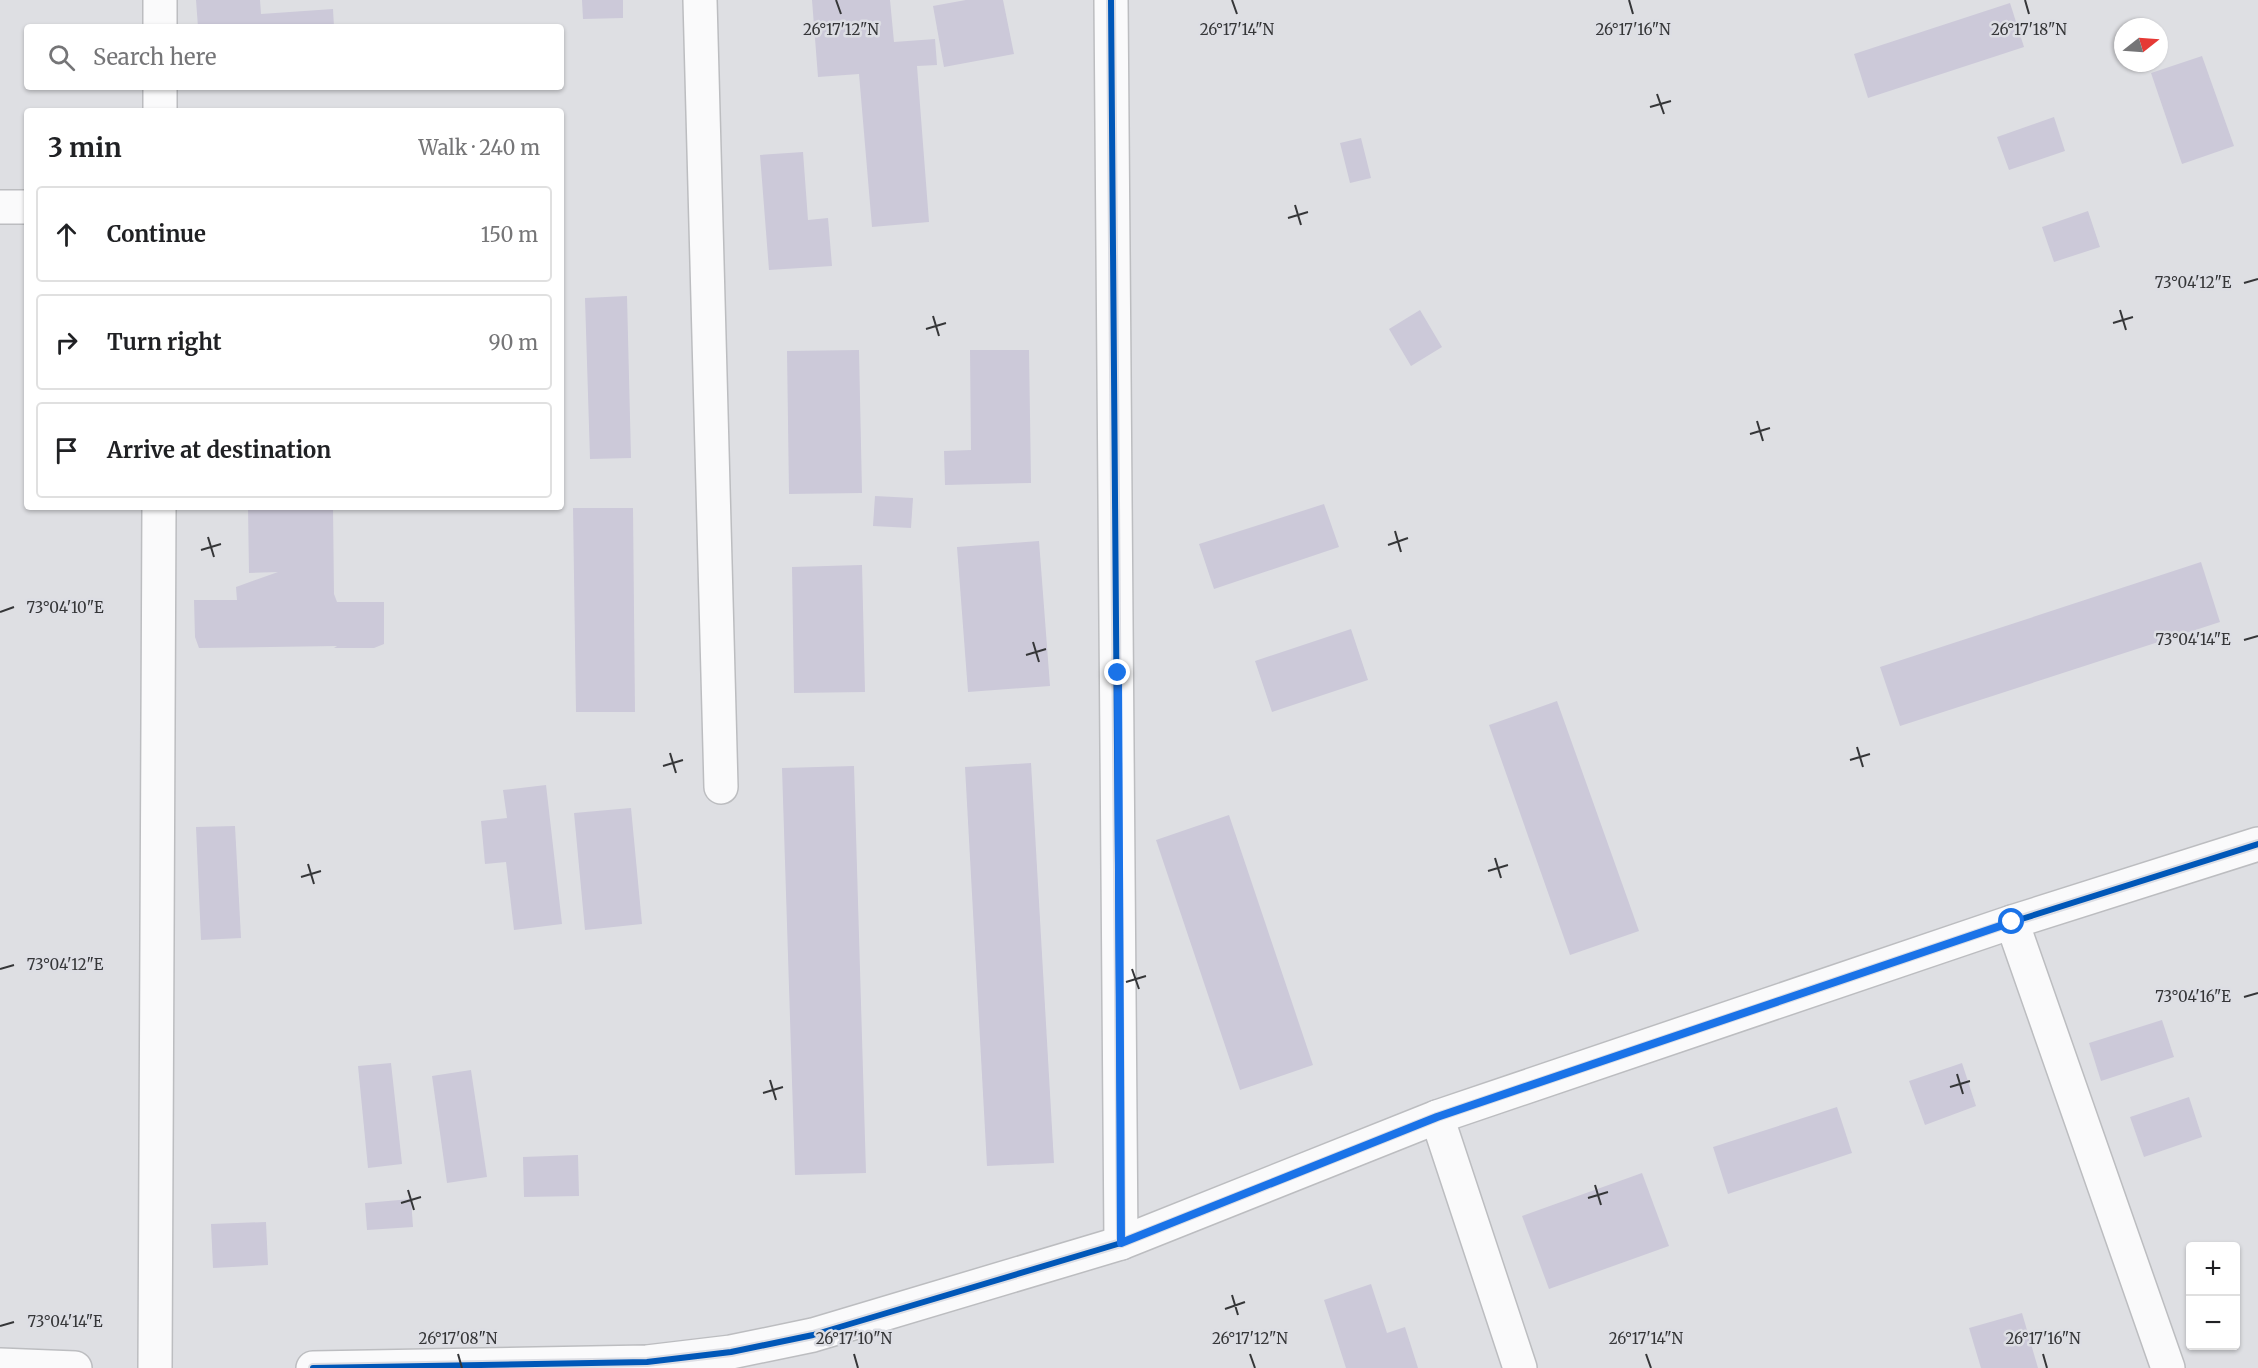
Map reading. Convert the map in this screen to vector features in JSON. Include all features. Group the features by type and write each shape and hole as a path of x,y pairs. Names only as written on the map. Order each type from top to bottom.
{"street":[{"path":"160,0 160,24"},
{"path":"700,0 721,787"},
{"path":"1111,0 1121,1243"},
{"path":"160,90 160,108"},
{"path":"0,207 24,207"},
{"path":"155,1368 159,510"},
{"path":"313,1368 734,1360 1121,1243 1437,1117 2012,922 2258,844"},
{"path":"2012,922 2168,1368"},
{"path":"1437,1117 1520,1368"},
{"path":"0,1365 75,1368"}],"building":[{"path":"196,0 260,0 261,14 333,9 334,24 198,24"},
{"path":"582,0 623,0 623,18 583,19"},
{"path":"812,0 890,0 894,42 935,39 937,65 917,66 929,222 872,227 859,74 818,77"},
{"path":"966,0 1003,0 1014,54 944,67 933,6"},
{"path":"2010,3 2024,47 1868,98 1854,54"},
{"path":"2202,56 2234,146 2182,164 2151,73 2168,72 2168,67"},
{"path":"2054,117 2065,151 2009,170 1997,137"},
{"path":"1361,138 1371,178 1350,183 1340,143"},
{"path":"803,152 808,220 828,218 832,266 769,270 760,155"},
{"path":"2088,211 2100,247 2054,262 2042,227"},
{"path":"627,296 631,458 590,459 585,298"},
{"path":"1420,310 1442,347 1411,366 1389,329"},
{"path":"859,350 862,493 789,494 787,351"},
{"path":"970,350 1029,350 1031,483 945,485 944,451 971,450"},
{"path":"875,496 913,498 911,528 873,526"},
{"path":"1324,504 1339,547 1214,589 1199,544"},
{"path":"573,508 633,508 635,712 576,712"},
{"path":"248,510 333,510 334,594 337,602 384,602 384,644 374,648 334,648 337,646 199,648 195,637 194,600 237,600 236,587 278,572 249,573"},
{"path":"1039,541 1050,686 968,692 957,547"},
{"path":"2201,562 2220,622 1900,726 1880,667"},
{"path":"862,565 865,692 794,693 792,567"},
{"path":"1351,629 1368,680 1272,712 1255,661"},
{"path":"1557,701 1639,931 1570,955 1489,725"},
{"path":"1031,763 1054,1163 987,1166 965,767"},
{"path":"854,766 866,1173 795,1175 782,768"},
{"path":"546,785 562,924 514,930 506,862 485,864 481,821 507,818 503,790"},
{"path":"631,808 642,924 585,930 574,813"},
{"path":"1229,815 1313,1065 1240,1090 1156,840"},
{"path":"235,826 241,938 201,940 196,827"},
{"path":"2162,1020 2174,1057 2101,1081 2089,1043"},
{"path":"391,1063 402,1164 368,1168 358,1066"},
{"path":"1962,1063 1976,1106 1925,1125 1909,1081"},
{"path":"471,1070 487,1177 447,1183 432,1076"},
{"path":"2189,1097 2202,1137 2144,1157 2130,1117"},
{"path":"1837,1107 1852,1153 1728,1194 1713,1147"},
{"path":"578,1155 579,1196 524,1197 523,1157"},
{"path":"1642,1173 1669,1246 1549,1289 1522,1216"},
{"path":"411,1199 413,1227 367,1230 365,1203"},
{"path":"266,1222 268,1265 213,1268 211,1224"},
{"path":"1371,1284 1387,1333 1405,1327 1418,1368 1346,1368 1324,1300"},
{"path":"2022,1313 2038,1368 1981,1368 1969,1328"}],"cycle path":[{"path":"1111,0 1121,1243"},
{"path":"313,1368 647,1362 731,1352 813,1335 1121,1243 1437,1117 2012,922 2258,844"}],"route":[{"path":"1118,673 1121,1243 1437,1117 2012,922"}]}
